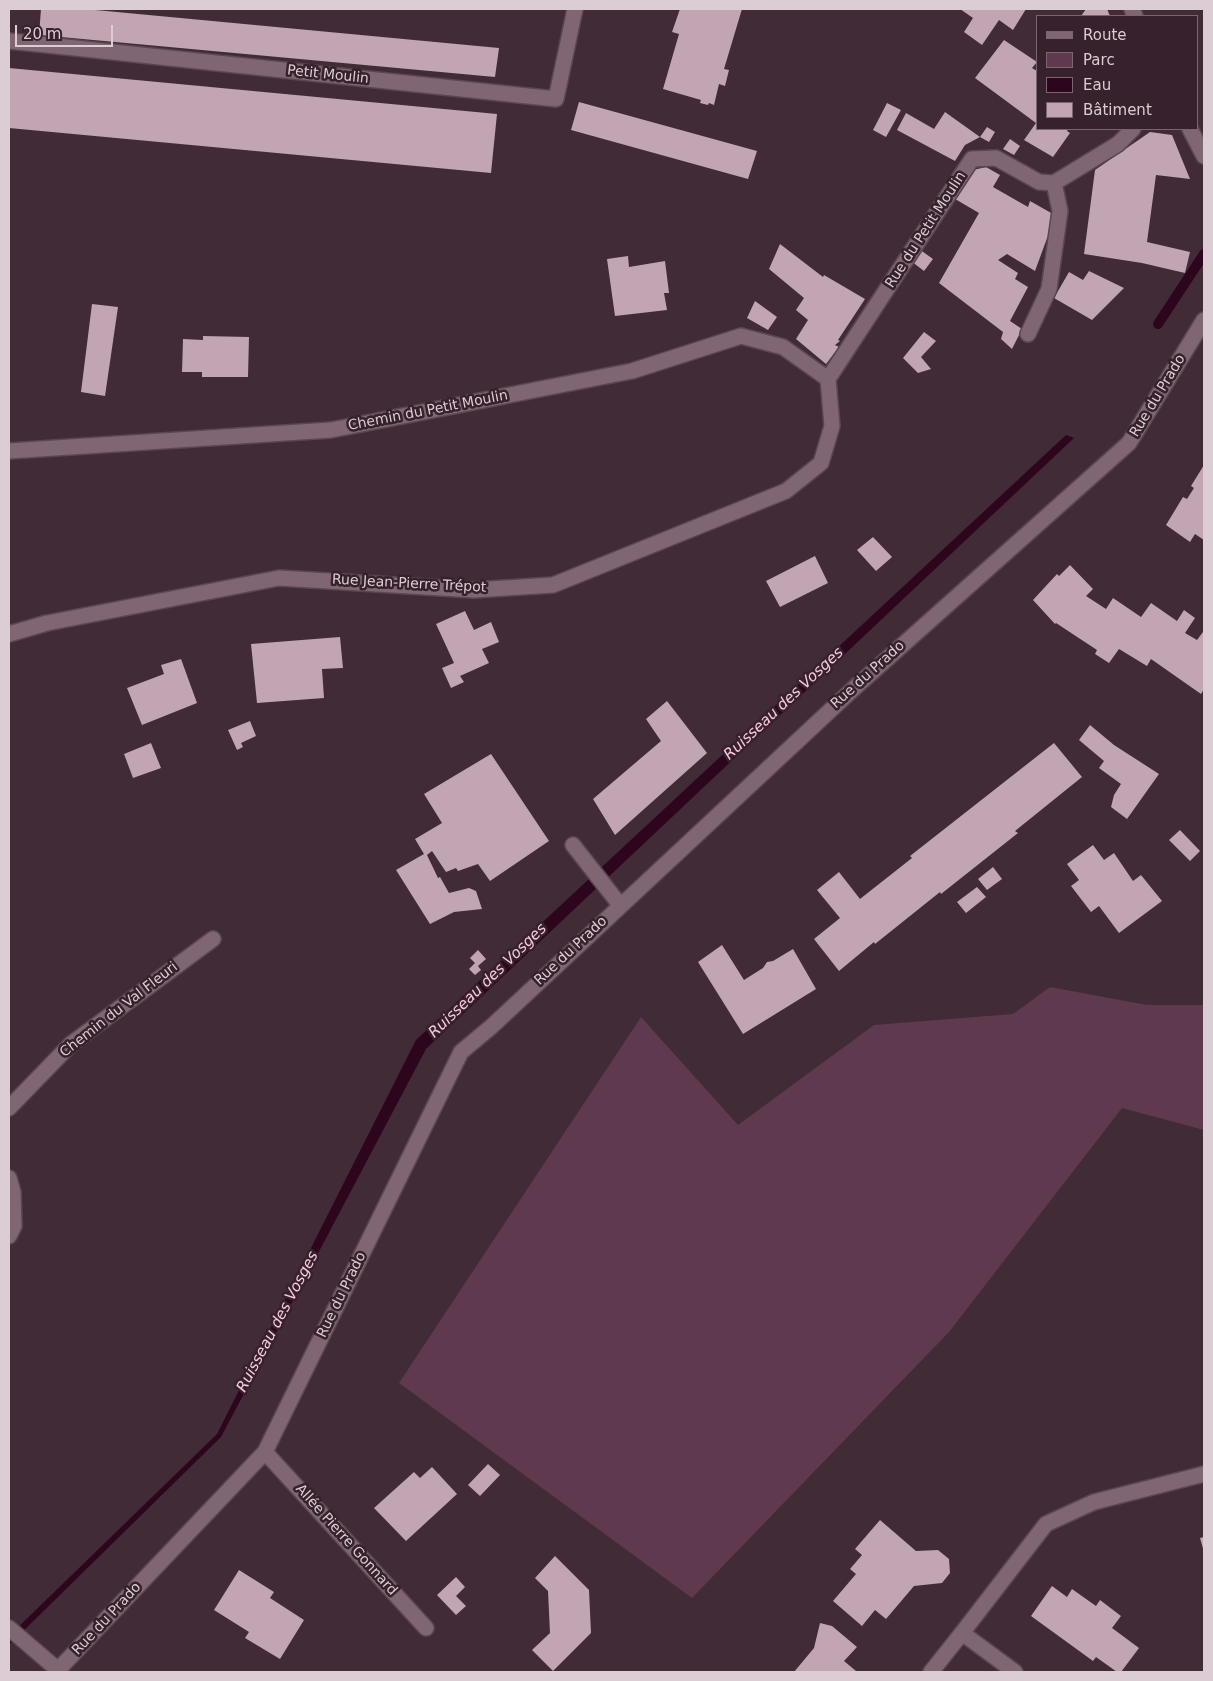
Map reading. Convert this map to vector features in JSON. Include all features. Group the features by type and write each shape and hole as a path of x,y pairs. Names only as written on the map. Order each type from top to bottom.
{"street":[{"name":"Petit Moulin","path":"9,40 556,99 575,9"},
{"path":"1028,334 1050,288 1060,211 1054,183 1118,144 1132,130"},
{"path":"1191,130 1204,156"},
{"name":"Rue du Petit Moulin","path":"828,379 972,159 996,158 1039,182 1054,183"},
{"name":"Rue du Prado","path":"57,1671 265,1452 461,1052 491,1027 851,690 1129,443 1204,320"},
{"name":"Chemin du Petit Moulin","path":"9,451 330,430 632,371 741,336 783,347 828,379"},
{"name":"Rue Jean-Pierre Trépot","path":"9,634 47,623 279,578 474,590 553,585 786,491 821,463 832,426 828,379"},
{"path":"572,845 620,905"},
{"name":"Chemin du Val Fleuri","path":"9,1108 71,1044 213,939"},
{"path":"9,1178 13,1192 14,1226 9,1236"},
{"name":"Allée Pierre Gonnard","path":"265,1452 426,1628"},
{"path":"931,1672 1046,1524 1094,1502 1204,1474"},
{"path":"9,1628 57,1671"},
{"path":"962,1633 1015,1672"}],"green space":[{"path":"1050,987 1147,1005 1204,1005 1204,1130 1122,1108 949,1332 692,1598 399,1383 641,1017 738,1125 874,1025 1013,1014"}],"water":[{"path":"1066,435 1074,438 426,1049 221,1437 9,1645 9,1636 217,1434 416,1040"}],"building":[{"path":"41,9 85,9 499,48 495,77 39,35"},
{"path":"680,9 742,9 724,69 729,70 725,86 719,84 714,105 700,103 701,100 663,89 679,34 672,32"},
{"path":"960,9 1026,9 1013,30 999,20 982,45 964,32 973,18"},
{"path":"1086,9 1107,9 1110,15 1082,15"},
{"path":"1004,40 1036,61 1032,68 1036,70 1036,123 975,78"},
{"path":"9,68 497,114 491,173 9,128"},
{"path":"579,102 757,151 748,179 571,130"},
{"path":"887,103 901,110 886,137 873,130"},
{"path":"945,112 980,137 965,145 955,161 897,130 906,113 934,129"},
{"path":"1036,123 1036,130 1068,130 1070,133 1053,157 1024,140"},
{"path":"987,127 995,132 989,142 980,137"},
{"path":"1150,132 1172,135 1190,179 1156,175 1147,242 1190,252 1185,273 1142,263 1084,254 1095,170"},
{"path":"1010,139 1020,146 1014,155 1003,149"},
{"path":"986,167 1000,175 993,187 1028,207 1030,201 1053,214 1050,220 1053,222 1035,271 1007,254 998,260 1018,273 1015,279 1028,287 1010,321 1022,329 1012,349 1001,339 1003,332 939,283 979,213 950,196 969,171"},
{"path":"780,244 823,277 824,275 865,299 838,340 840,341 835,345 839,347 826,364 796,339 808,320 796,310 804,298 769,269"},
{"path":"919,249 933,259 924,271 911,261"},
{"path":"628,256 629,267 665,261 669,293 664,293 667,310 615,316 607,259"},
{"path":"1089,271 1124,288 1092,320 1054,298 1069,272 1083,280"},
{"path":"755,301 777,317 768,330 747,318"},
{"path":"92,304 118,307 105,396 81,392"},
{"path":"924,332 936,341 921,357 931,369 918,373 903,358"},
{"path":"203,336 249,337 248,377 202,377 202,372 182,372 183,339 203,340"},
{"path":"1204,465 1204,540 1195,534 1190,542 1166,525 1183,497 1187,499 1194,488 1191,486"},
{"path":"873,537 892,557 876,571 857,550"},
{"path":"815,556 828,583 780,607 766,581"},
{"path":"1070,565 1093,589 1086,596 1106,609 1113,598 1141,617 1151,603 1177,621 1184,610 1195,618 1185,633 1197,640 1204,632 1204,689 1201,694 1151,659 1147,666 1119,649 1109,663 1095,654 1097,650 1055,624 1033,600 1057,574 1059,576"},
{"path":"465,611 474,630 491,622 499,642 482,649 489,663 460,676 464,682 451,688 442,668 454,663 436,624"},
{"path":"340,637 343,668 322,669 324,698 257,703 251,644"},
{"path":"181,659 197,703 142,725 127,688 164,674 161,665"},
{"path":"667,701 707,753 615,835 593,799 661,741 646,719"},
{"path":"250,721 256,736 241,743 243,747 237,750 228,730"},
{"path":"1090,725 1114,745 1159,774 1127,819 1111,807 1114,795 1121,784 1099,768 1104,761 1079,740"},
{"path":"151,743 161,768 133,778 124,754"},
{"path":"1054,743 1082,777 1015,831 1018,833 875,944 874,942 839,971 814,939 840,918 817,890 839,872 860,899 912,858 910,856"},
{"path":"491,754 549,841 490,881 478,864 458,871 456,868 446,872 432,851 427,855 438,878 440,877 449,893 469,888 476,891 482,909 454,912 430,924 396,870 424,854 415,839 442,823 424,794"},
{"path":"1180,830 1200,851 1190,861 1169,840"},
{"path":"1093,845 1104,860 1114,853 1133,881 1141,875 1162,901 1119,933 1099,906 1091,912 1071,886 1079,880 1067,864"},
{"path":"993,867 1002,879 987,890 978,879"},
{"path":"977,887 986,897 966,913 957,902"},
{"path":"722,945 744,980 763,968 767,962 773,961 793,949 816,989 743,1034 698,962"},
{"path":"478,950 486,959 478,966 481,970 475,975 469,969 475,963 470,958"},
{"path":"488,1464 500,1475 480,1496 468,1485"},
{"path":"432,1467 457,1494 406,1541 374,1508 414,1472 420,1478"},
{"path":"880,1520 916,1551 938,1550 949,1559 950,1573 942,1583 914,1586 886,1619 875,1610 862,1626 833,1601 856,1574 850,1569 862,1555 855,1549"},
{"path":"1204,1537 1204,1552 1200,1538"},
{"path":"555,1556 589,1590 591,1633 553,1671 532,1650 550,1633 548,1591 535,1578"},
{"path":"239,1570 274,1592 270,1598 304,1620 280,1659 245,1638 249,1632 214,1610"},
{"path":"456,1577 465,1587 456,1596 466,1606 456,1615 437,1595"},
{"path":"1052,1586 1067,1597 1072,1589 1096,1606 1100,1600 1121,1616 1112,1628 1139,1648 1121,1672 1117,1672 1096,1657 1093,1661 1031,1616"},
{"path":"820,1623 832,1626 857,1647 844,1661 856,1671 794,1672 814,1648"}],"waterway":[{"name":"Ruisseau des Vosges","path":"1158,324 1204,254"}]}
